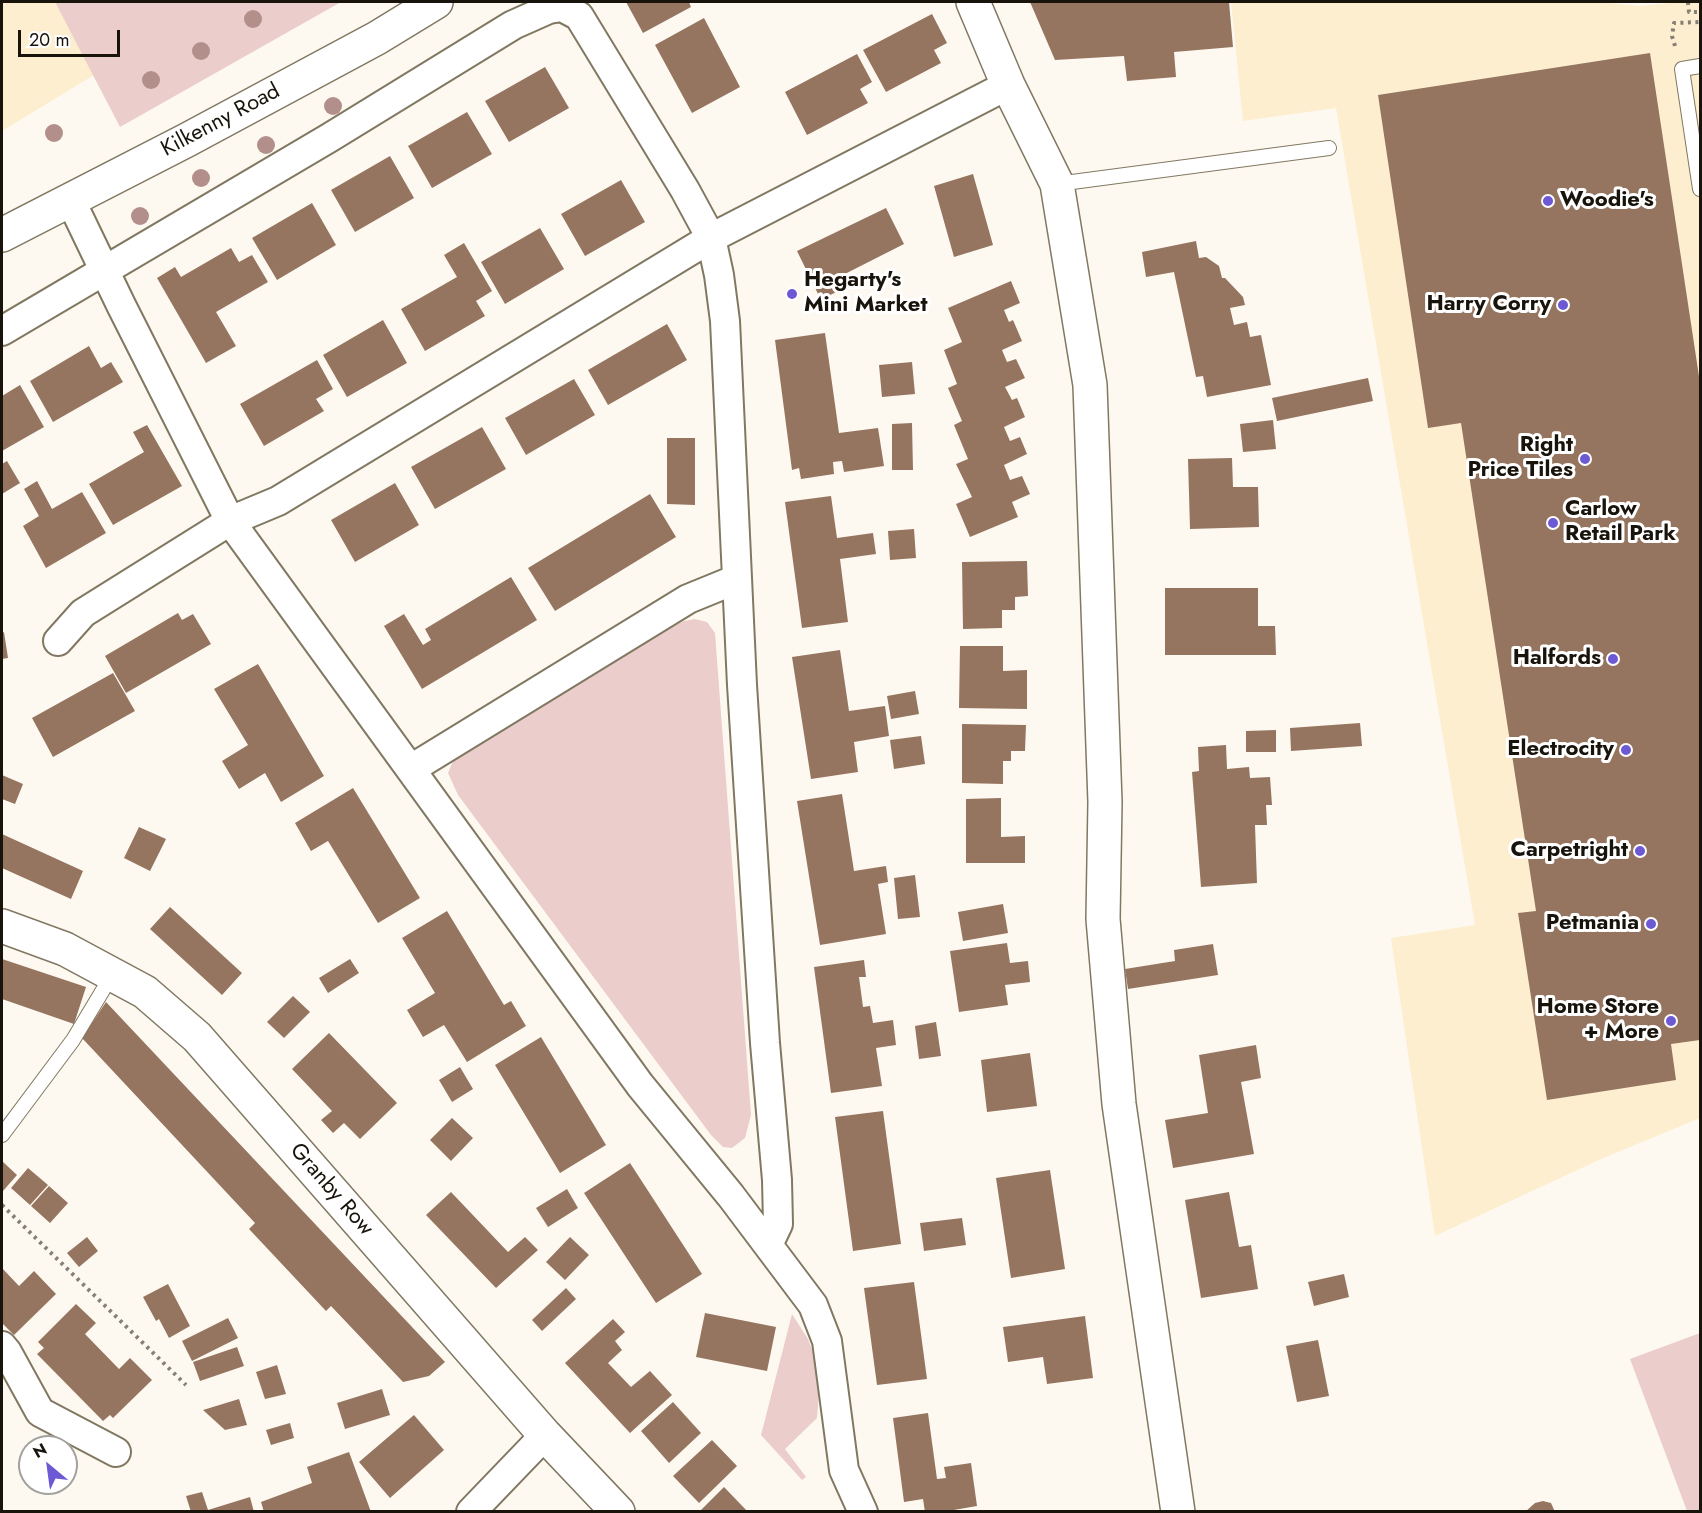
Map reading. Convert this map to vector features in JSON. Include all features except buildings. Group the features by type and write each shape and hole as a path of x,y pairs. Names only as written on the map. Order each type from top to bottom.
{"street":[{"name":"Kilkenny Road","path":"2,235 377,38 436,2"},
{"path":"973,2 1008,85 1057,184 1090,385 1106,802 1103,919 1119,1104 1178,1512"},
{"path":"2,330 329,138 513,25 549,9 562,7 579,16 685,190 711,238 725,321 742,685 765,1043 777,1180 778,1224 768,1245"},
{"path":"58,641 83,613 230,521 278,501 711,238 1008,85"},
{"path":"70,199 230,521 640,1085 731,1196 813,1305 827,1341 843,1470 863,1512"},
{"path":"411,769 688,599 737,579"},
{"name":"Granby Row","path":"2,926 65,949 145,992 197,1037 545,1435 618,1512"},
{"path":"2,1346 8,1352 40,1412 116,1452"},
{"path":"471,1512 545,1435"}],"lane":[{"path":"1701,66 1682,69 1701,189"},
{"path":"1057,184 1329,148"},
{"path":"2,1135 73,1040 112,975"}],"path":[{"path":"1688,2 1689,12 1701,12"},
{"path":"1682,69 1672,36 1674,23 1701,22"},
{"path":"2,1205 186,1385"}],"shaded area":[{"path":"2,2 55,2 94,75 2,131"},
{"path":"55,2 341,2 120,127"},
{"name":"Carlow Retail Park","path":"1231,2 1600,2 1639,6 1700,2 1700,1118 1601,1159 1435,1236 1391,938 1475,925 1336,108 1243,121"},
{"path":"695,619 707,622 715,633 751,1115 745,1138 732,1148 723,1147 711,1135 458,795 448,773 453,761 666,630 684,621"},
{"path":"792,1314 808,1339 816,1360 819,1393 817,1418 785,1449 806,1477 802,1480 761,1435"},
{"path":"1700,1333 1700,1511 1687,1511 1630,1359"}],"place":[{"name":"Woodie's","path":"1548,201"},
{"name":"Hegarty's Mini Market","path":"792,294"},
{"name":"Harry Corry","path":"1563,305"},
{"name":"Right Price Tiles","path":"1585,459"},
{"name":"Carlow Retail Park","path":"1553,523"},
{"name":"Halfords","path":"1613,659"},
{"name":"Electrocity","path":"1626,750"},
{"name":"Carpetright","path":"1640,851"},
{"name":"Petmania","path":"1651,924"},
{"name":"Home Store + More","path":"1671,1021"}]}
